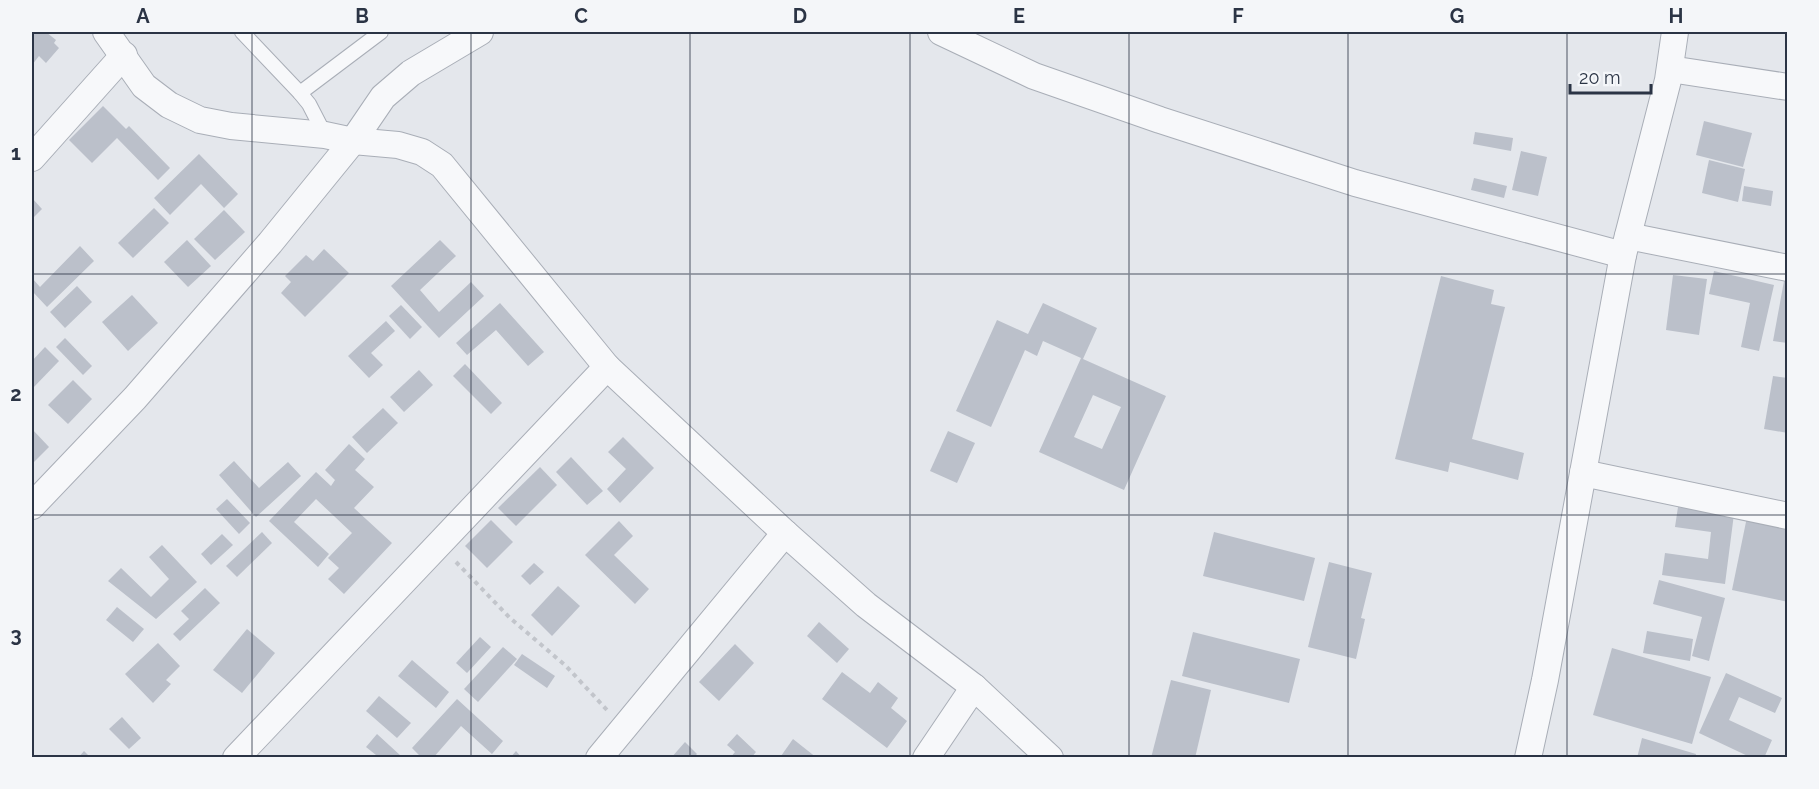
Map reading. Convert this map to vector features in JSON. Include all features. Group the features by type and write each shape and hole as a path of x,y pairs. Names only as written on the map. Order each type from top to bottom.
{"street":[{"path":"106,32 144,86 169,105 200,120 231,126 398,145 422,152 442,165 607,367 866,605 974,687 1050,758"},
{"path":"32,506 135,398 270,243 353,141 372,109 393,86 480,32"},
{"path":"941,32 1034,76 1160,120 1355,183 1626,245 1788,268"},
{"path":"1528,758 1548,669 1626,245 1670,69 1675,32"},
{"path":"32,158 124,55"},
{"path":"1670,69 1788,87"},
{"path":"236,758 607,367"},
{"path":"1583,473 1788,516"},
{"path":"599,758 785,533"},
{"path":"926,758 974,687"}],"lane":[{"path":"242,32 309,104 325,135"},
{"path":"300,93 381,32"}],"path":[{"path":"439,544 510,618 566,666 624,728"}],"building":[{"path":"32,32 46,32 56,40 54,43 59,48 46,63 39,56 32,65"},
{"path":"103,106 126,129 129,126 170,168 158,180 117,138 92,163 69,140"},
{"path":"1704,121 1752,133 1743,167 1696,155"},
{"path":"1475,132 1513,138 1511,151 1473,144"},
{"path":"1521,151 1547,157 1538,196 1512,190"},
{"path":"199,154 238,194 224,208 201,184 170,215 154,198"},
{"path":"1709,160 1745,169 1738,202 1702,193"},
{"path":"1474,178 1507,186 1504,198 1471,190"},
{"path":"1744,186 1773,191 1771,206 1742,201"},
{"path":"32,198 42,209 32,219"},
{"path":"154,208 169,223 133,258 118,243"},
{"path":"224,210 245,232 215,260 194,239"},
{"path":"187,240 211,266 188,287 164,262"},
{"path":"440,240 456,256 420,290 439,312 471,282 484,296 439,338 391,286"},
{"path":"80,246 94,261 47,307 33,292 32,294 32,278 40,287"},
{"path":"324,249 349,273 305,317 281,293 291,282 285,276 306,255 313,261"},
{"path":"1714,271 1774,285 1759,351 1741,347 1750,303 1709,294"},
{"path":"1673,275 1707,279 1699,335 1666,330"},
{"path":"1441,276 1494,290 1491,304 1505,307 1472,439 1524,453 1518,480 1450,462 1448,472 1395,459"},
{"path":"1784,281 1788,282 1788,343 1773,341"},
{"path":"77,286 92,302 65,328 50,312"},
{"path":"132,295 158,323 128,351 102,322"},
{"path":"500,303 544,352 528,366 496,330 467,355 456,343"},
{"path":"1043,303 1097,328 1083,359 1166,396 1124,490 1039,452 1081,358 1043,341 1037,356 1025,350 991,427 956,411 997,320 1028,334","holes":["1093,395 1121,407 1102,449 1074,437"]},
{"path":"401,305 422,327 410,339 389,316"},
{"path":"386,321 395,331 371,353 383,365 369,378 348,356"},
{"path":"65,338 92,366 83,375 56,347"},
{"path":"45,347 59,361 32,389 32,361"},
{"path":"465,364 502,403 491,414 453,376"},
{"path":"419,370 433,385 404,412 390,397"},
{"path":"1773,376 1788,378 1788,433 1764,429"},
{"path":"73,380 92,399 68,424 48,405"},
{"path":"383,408 398,423 367,453 352,437"},
{"path":"32,429 49,447 32,464"},
{"path":"948,431 975,443 957,483 930,471"},
{"path":"623,437 654,468 620,503 607,489 626,469 608,452"},
{"path":"349,444 365,459 355,470 374,487 354,508 392,543 344,594 328,579 339,568 328,558 352,533 316,499 294,522 329,554 318,567 269,521 316,472 331,486 335,480 325,470"},
{"path":"571,457 603,491 587,505 556,472"},
{"path":"234,461 259,488 288,462 301,476 256,517 219,475"},
{"path":"540,467 557,485 516,526 498,508"},
{"path":"227,499 250,523 239,534 216,509"},
{"path":"1678,507 1734,514 1725,584 1662,575 1665,553 1708,559 1711,532 1675,527"},
{"path":"1747,517 1788,526 1788,602 1732,590"},
{"path":"491,520 513,542 487,568 465,546"},
{"path":"619,521 633,536 614,555 649,589 635,604 585,555"},
{"path":"262,532 272,543 237,577 226,566"},
{"path":"1214,532 1315,558 1304,601 1203,576"},
{"path":"222,534 233,545 211,565 201,554"},
{"path":"162,545 197,582 156,619 108,581 121,568 151,597 169,579 149,557"},
{"path":"1329,562 1372,573 1361,618 1365,619 1356,659 1308,647"},
{"path":"534,563 544,572 530,585 521,576"},
{"path":"1659,580 1725,598 1709,661 1692,656 1702,617 1653,604"},
{"path":"558,586 580,606 552,636 531,615"},
{"path":"205,588 220,603 180,641 173,634 189,619 181,611"},
{"path":"117,607 144,629 133,642 106,620"},
{"path":"819,622 849,649 837,663 807,636"},
{"path":"247,629 275,653 242,693 213,670"},
{"path":"1647,631 1693,639 1690,661 1643,653"},
{"path":"1193,632 1300,659 1289,703 1182,676"},
{"path":"480,637 491,647 467,673 456,663"},
{"path":"158,643 180,666 166,680 171,684 153,703 125,674"},
{"path":"735,644 754,663 719,701 699,682"},
{"path":"503,647 517,659 478,702 464,689"},
{"path":"1612,648 1711,677 1692,744 1593,715"},
{"path":"522,654 555,676 547,688 514,665"},
{"path":"412,660 449,692 436,708 398,676"},
{"path":"842,672 870,693 878,682 898,698 891,708 907,721 887,748 822,699"},
{"path":"1726,673 1782,698 1775,713 1739,697 1729,720 1772,740 1764,758 1752,758 1699,733"},
{"path":"1171,680 1211,690 1195,758 1151,758"},
{"path":"379,696 411,723 397,738 366,711"},
{"path":"457,699 503,741 492,754 461,726 433,758 422,758 412,748"},
{"path":"122,717 141,738 129,749 109,729"},
{"path":"377,734 401,756 400,758 374,758 376,755 366,747"},
{"path":"737,734 756,752 751,758 730,758 735,752 727,745"},
{"path":"1642,738 1696,754 1695,758 1637,758"},
{"path":"793,739 817,758 783,758 781,756"},
{"path":"685,742 697,754 693,758 671,758"},
{"path":"84,751 91,758 78,758"},
{"path":"516,751 522,758 510,758"}]}
